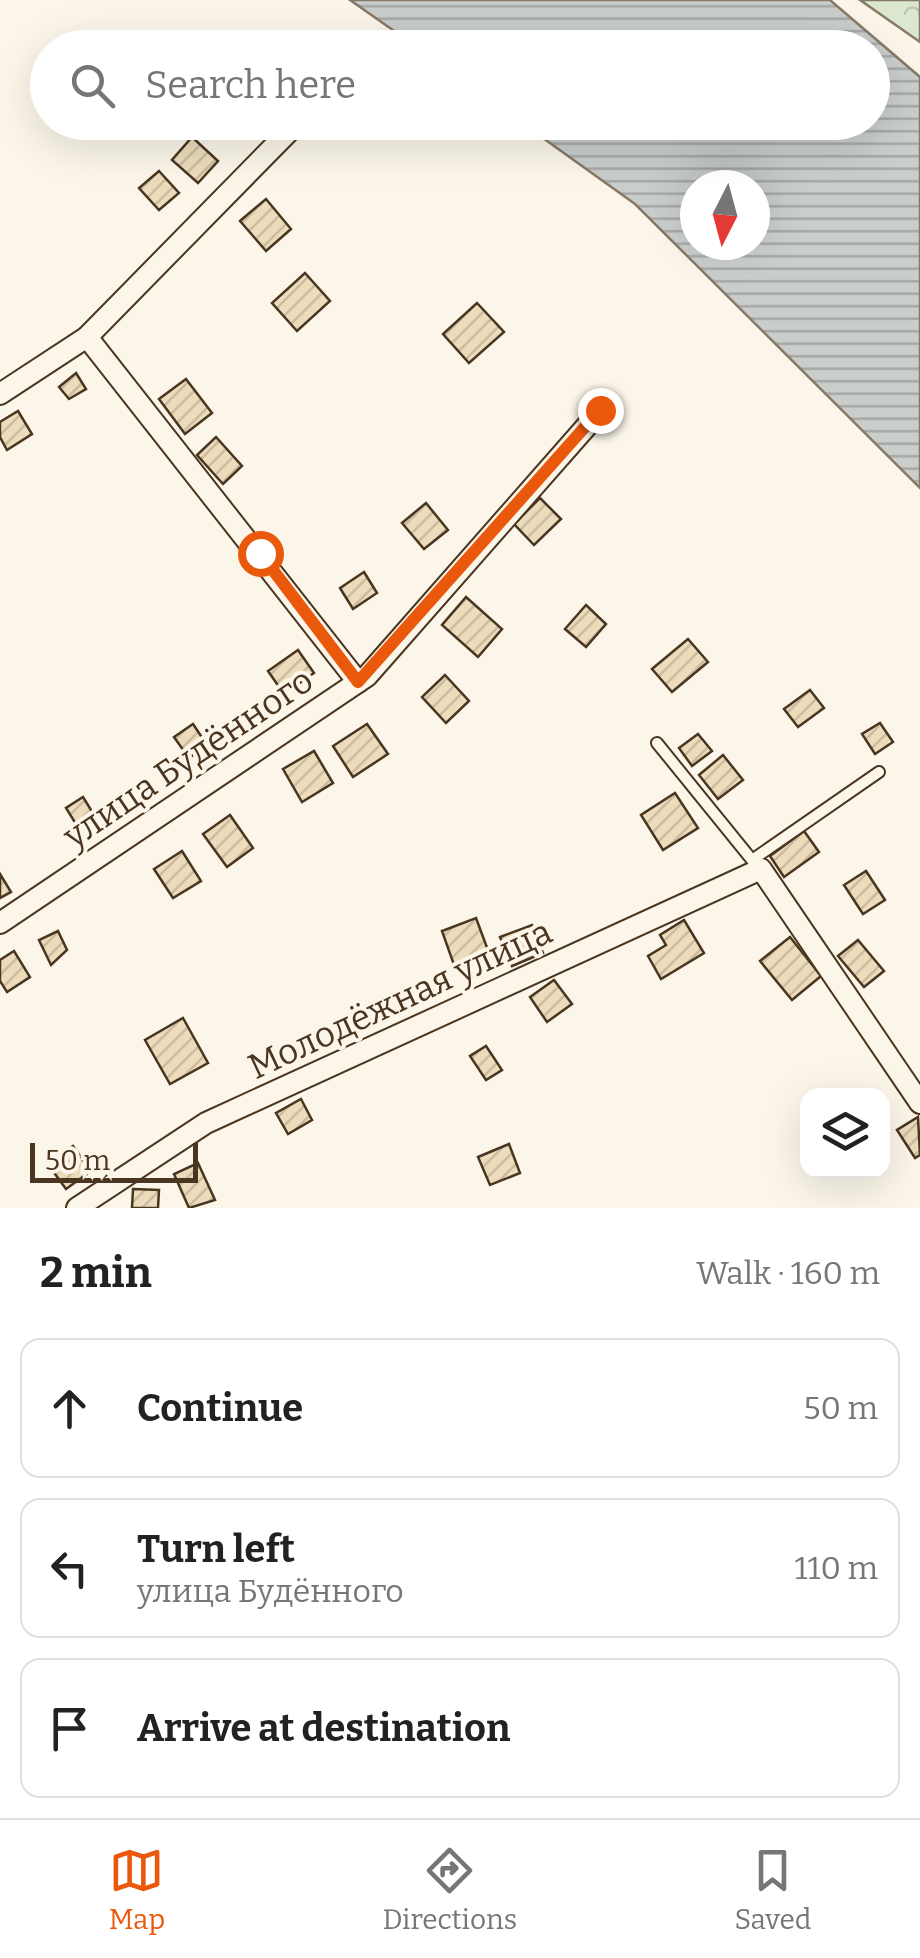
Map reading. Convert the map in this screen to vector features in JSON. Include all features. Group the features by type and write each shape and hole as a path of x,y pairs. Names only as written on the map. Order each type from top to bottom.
{"street":[{"path":"0,394 87,337 280,140"},
{"path":"87,337 358,682"},
{"name":"улица Будённого","path":"0,924 358,682 600,410"},
{"path":"757,864 920,1103"},
{"name":"Молодёжная улица","path":"78,1208 206,1124 757,864"}],"lane":[{"path":"657,743 757,864 880,772"}],"green space":[{"path":"860,0 920,0 920,42"}],"shaded area":[{"path":"350,0 830,0 865,30 393,30"},
{"path":"890,51 920,77 920,488 691,260 770,260 770,170 680,170 680,249 635,204 546,140 890,140"}],"building":[{"path":"189,140 195,140 218,161 198,183 172,160"},
{"path":"159,171 179,193 159,210 139,188"},
{"path":"266,199 291,229 266,251 240,221"},
{"path":"305,273 330,301 297,331 272,303"},
{"path":"477,303 504,332 469,363 443,334"},
{"path":"76,373 86,389 69,399 59,387"},
{"path":"186,379 212,413 185,434 159,399"},
{"path":"18,411 32,434 7,450 0,437 0,422"},
{"path":"216,437 242,466 223,484 197,455"},
{"path":"540,498 561,519 534,545 514,524"},
{"path":"426,503 448,530 424,549 402,523"},
{"path":"364,572 377,593 353,609 340,588"},
{"path":"466,597 502,629 478,657 442,625"},
{"path":"586,605 606,624 586,647 565,629"},
{"path":"688,639 708,662 672,692 652,669"},
{"path":"298,650 314,673 284,694 268,671"},
{"path":"445,675 469,701 446,723 422,697"},
{"path":"810,690 824,708 798,727 784,709"},
{"path":"880,723 893,742 875,754 862,734"},
{"path":"193,724 207,745 189,758 174,737"},
{"path":"367,724 388,754 353,777 333,746"},
{"path":"698,734 712,751 692,766 679,748"},
{"path":"314,751 333,783 302,802 283,769"},
{"path":"723,755 743,780 718,799 699,775"},
{"path":"675,793 698,828 663,850 641,815"},
{"path":"83,797 96,818 79,829 66,808"},
{"path":"230,815 253,848 227,867 203,834"},
{"path":"804,831 819,852 784,877 770,856"},
{"path":"182,851 201,881 173,898 154,869"},
{"path":"866,871 885,900 863,914 844,885"},
{"path":"0,874 11,892 0,898"},
{"path":"476,918 489,953 454,965 442,931"},
{"path":"684,920 704,953 661,979 648,956 666,945 660,935"},
{"path":"532,925 543,953 512,966 500,937"},
{"path":"58,931 67,950 51,965 39,940"},
{"path":"790,937 821,976 792,1000 760,961"},
{"path":"858,940 884,971 864,987 838,956"},
{"path":"14,951 30,977 7,992 0,981 0,960"},
{"path":"554,980 572,1004 547,1022 530,997"},
{"path":"183,1018 208,1063 170,1084 145,1040"},
{"path":"486,1046 502,1070 486,1080 470,1056"},
{"path":"301,1099 312,1120 288,1134 276,1113"},
{"path":"918,1117 920,1155 915,1158 897,1130"},
{"path":"509,1144 520,1173 490,1185 478,1157"},
{"path":"73,1146 91,1171 66,1189 47,1163"},
{"path":"198,1163 215,1200 189,1208 174,1174"},
{"path":"133,1189 159,1190 158,1208 132,1208"}],"route":[{"path":"260,553 358,682 600,410"}]}
